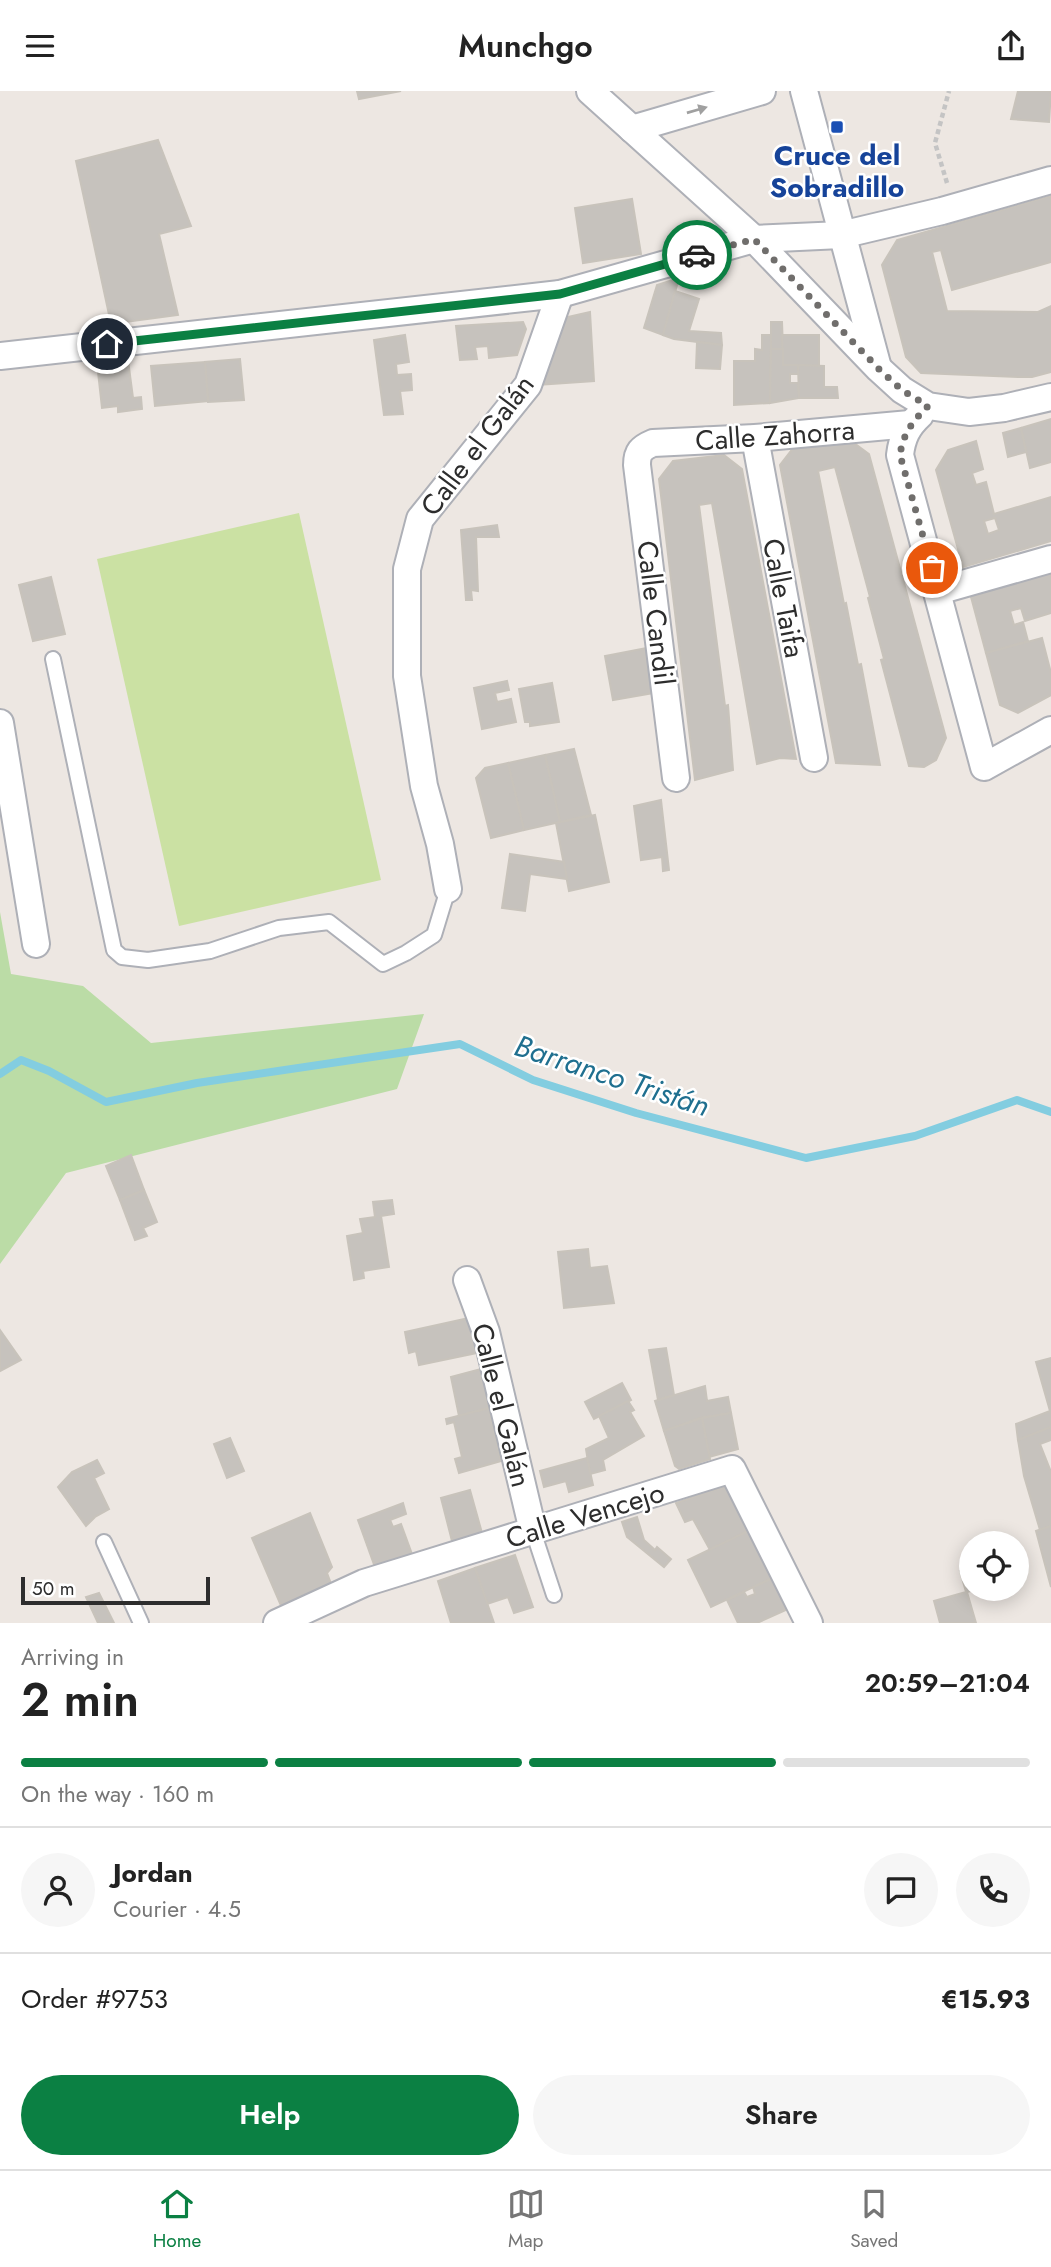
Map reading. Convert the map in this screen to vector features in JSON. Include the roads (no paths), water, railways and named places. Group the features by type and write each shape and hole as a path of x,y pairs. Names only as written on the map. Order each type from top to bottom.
{"street":[{"path":"590,91 754,239 902,390 919,415"},
{"path":"632,129 762,91"},
{"path":"804,91 879,369"},
{"path":"0,356 560,294 754,239 841,235 954,208 1051,180"},
{"name":"Calle el Galán","path":"448,889 440,844 424,786 407,676 407,569 420,520 528,385 560,294"},
{"path":"919,415 1004,408 1051,397"},
{"path":"919,415 902,440 900,455 984,767 1051,730"},
{"name":"Calle Zahorra","path":"642,448 653,443 755,438 919,415"},
{"name":"Calle Taifa","path":"755,438 814,758"},
{"name":"Calle Candil","path":"642,448 637,456 637,465 677,778"},
{"path":"938,591 1051,558"},
{"path":"0,723 36,944"},
{"name":"Calle el Galán","path":"467,1280 486,1332 533,1531"},
{"name":"Calle Vencejo","path":"277,1623 364,1583 732,1469 809,1623"}],"lane":[{"path":"53,659 114,950 122,957 148,960 209,951 279,928 329,922 383,964 434,935 448,889"},
{"path":"533,1531 554,1595"},
{"path":"104,1542 141,1623"}],"waterway":[{"name":"Barranco Tristán","path":"0,1074 21,1060 49,1071 106,1102 197,1083 460,1044 533,1080 636,1113 806,1158 915,1136 1017,1100 1051,1112"}],"place":[{"name":"Cruce del Sobradillo","path":"837,127"}]}
